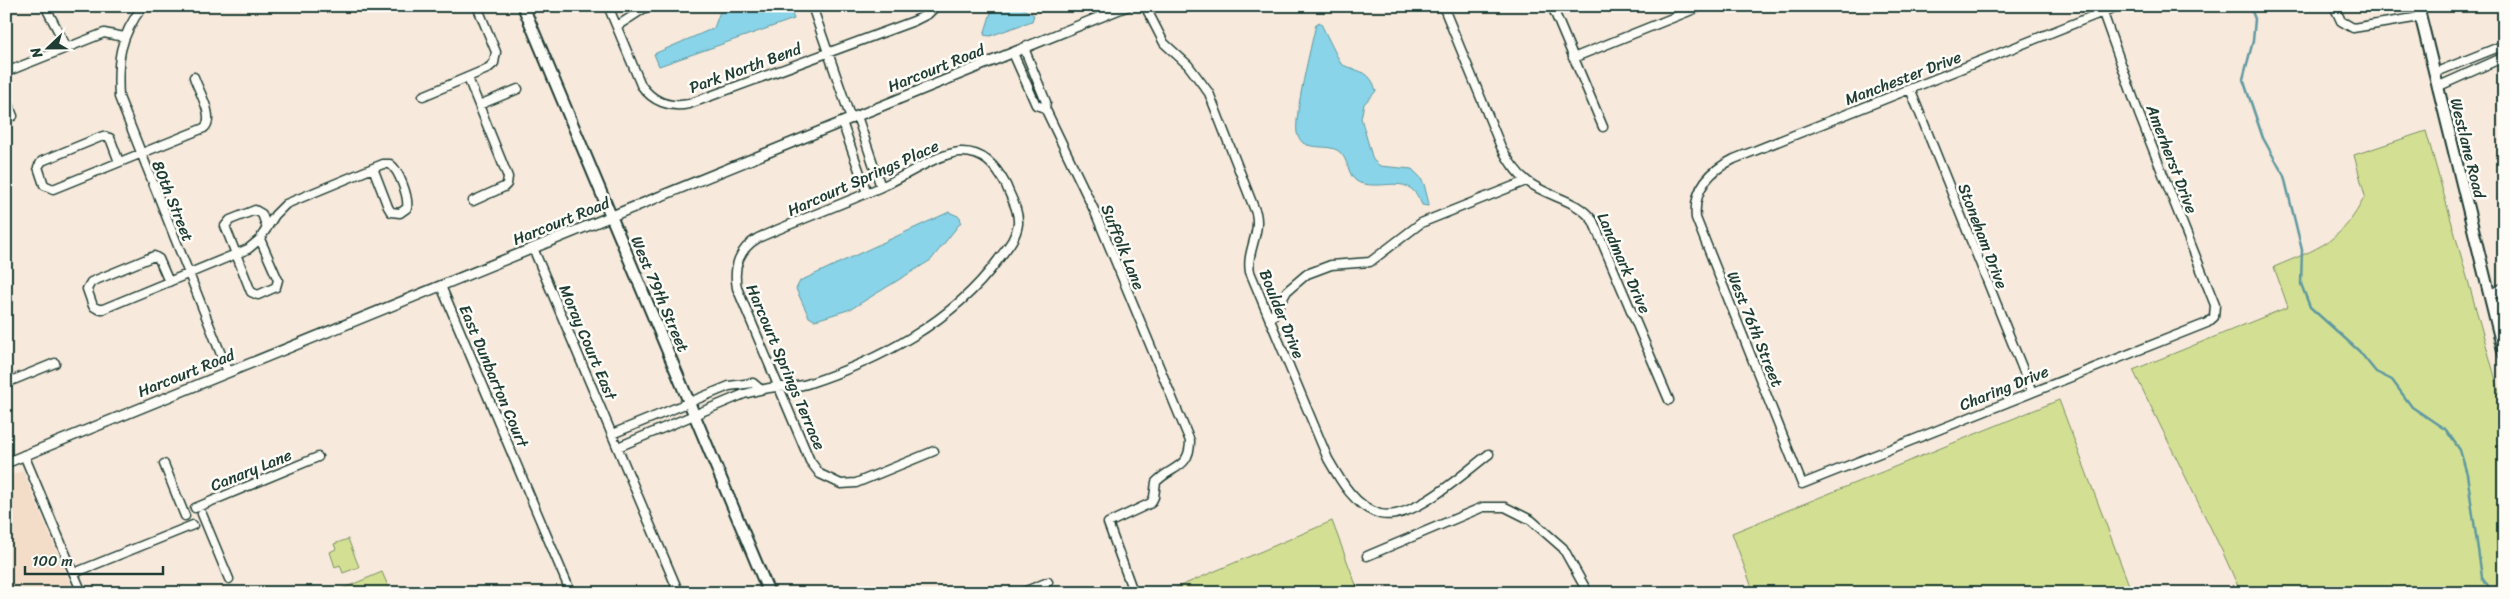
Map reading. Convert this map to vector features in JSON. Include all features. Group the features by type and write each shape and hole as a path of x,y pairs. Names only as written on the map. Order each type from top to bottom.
{"main road":[{"name":"West 79th Street","path":"523,6 769,593"},
{"name":"Westlane Road","path":"2419,11 2504,354"}],"street":[{"path":"45,6 67,48"},
{"name":"80th Street","path":"143,6 124,37 118,62 117,89 122,110 139,154 228,372"},
{"path":"423,96 490,68 496,57 476,6"},
{"name":"Park North Bend","path":"608,6 645,90 659,102 672,105 689,104 919,19 936,6"},
{"path":"616,26 648,6"},
{"path":"812,6 850,119 867,193"},
{"name":"Harcourt Road","path":"6,463 1127,6"},
{"name":"Boulder Drive","path":"1145,6 1157,34 1200,79 1217,112 1256,213 1258,229 1249,257 1249,268 1332,467 1346,488 1358,501 1381,514 1398,512 1429,500 1489,454"},
{"name":"Landmark Drive","path":"1443,6 1501,146 1512,165 1526,181 1578,206 1593,221 1668,400"},
{"path":"1552,6 1603,127"},
{"path":"1573,58 1702,6"},
{"name":"Manchester Drive","path":"1703,183 1715,170 1734,159 2118,6"},
{"path":"2334,6 2341,21 2353,28 2419,11"},
{"name":"Amerherst Drive","path":"2103,13 2139,114 2215,305 2214,315"},
{"path":"6,72 104,33 124,37"},
{"path":"2434,74 2504,45"},
{"path":"1024,48 1046,102 1045,108"},
{"name":"Suffolk Lane","path":"1013,53 1036,105 1045,108 1095,212 1188,437 1190,449 1185,460 1156,482 1154,498 1151,503 1108,523 1132,586"},
{"path":"2437,87 2504,57"},
{"path":"119,162 110,138 105,136 42,161 38,167 44,185 53,189 139,154 207,126 209,117 194,77"},
{"path":"468,78 508,178 504,187 473,201"},
{"path":"479,105 518,88"},
{"name":"Stoneham Drive","path":"1910,89 2032,392"},
{"path":"6,99 13,116"},
{"path":"850,119 881,187"},
{"name":"Harcourt Springs Place","path":"739,260 748,246 758,238 881,187 945,156 958,152 971,152 983,157 994,165 1016,209 1016,232 989,273 945,315 888,350 808,384 796,387 760,389"},
{"path":"169,282 159,259 154,256 91,282 87,289 93,306 100,309 169,282 235,255 248,249 260,239 275,214 286,204 373,168 386,164 395,167 408,200 404,211 391,212 373,168"},
{"path":"1270,320 1287,290 1310,272 1331,265 1370,262 1421,223 1526,181"},
{"name":"West 76th Street","path":"1703,183 1698,192 1695,205 1696,218 1802,484"},
{"path":"260,239 278,280 274,288 258,295 253,294 235,255 226,229 228,221 257,210 262,214 267,228"},
{"name":"Moray Court East","path":"533,248 678,593"},
{"name":"Harcourt Springs Terrace","path":"739,260 735,273 737,288 810,461 827,479 841,484 860,482 934,451"},
{"name":"East Dunbarton Court","path":"441,286 571,593"},
{"path":"2489,294 2504,287"},
{"path":"2492,306 2504,300"},
{"name":"Charing Drive","path":"1802,484 2207,322 2214,315"},
{"path":"6,383 54,363"},
{"path":"612,434 740,383 753,383 760,389"},
{"path":"618,447 760,389"},
{"path":"24,455 82,593"},
{"name":"Canary Lane","path":"186,516 188,510 318,457"},
{"path":"164,464 188,522 193,524"},
{"path":"1367,556 1483,507 1505,507 1531,520 1563,548 1588,593"},
{"name":"Canary Lane","path":"74,573 200,522 202,514 194,508"},
{"path":"202,514 229,579"},
{"path":"1021,593 1048,582"}],"shaded area":[{"path":"23,471 74,593 6,593 6,477"}],"green space":[{"path":"2426,131 2504,409 2504,593 2241,593 2133,370 2288,307 2274,267 2328,242 2347,224 2365,196 2354,155"},
{"path":"2059,400 2132,593 1754,593 1732,533"},
{"path":"1332,521 1359,593 1164,593"},
{"path":"348,539 359,567 343,573 340,565 335,567 330,552 336,549 334,544"},
{"path":"382,572 391,593 338,593 337,591"}],"water":[{"path":"722,6 756,6 762,13 781,6 789,6 794,19 659,66 654,54 714,28"},
{"path":"993,6 1018,6 1034,15 1032,21 990,36 984,35"},
{"path":"1320,22 1341,64 1367,75 1374,84 1376,91 1364,104 1361,118 1373,160 1380,166 1412,169 1424,184 1428,206 1422,205 1417,195 1404,185 1370,185 1360,183 1352,177 1341,153 1329,148 1307,145 1299,137 1297,124 1300,97 1316,24"},
{"path":"949,212 960,217 961,222 931,260 851,309 814,320 809,317 796,289 800,281"}],"waterway":[{"path":"2250,6 2255,19 2253,41 2243,79 2263,138 2284,176 2302,250 2301,284 2310,307 2359,351 2376,372 2392,380 2412,407 2446,430 2460,450 2467,474 2482,577 2493,593"}]}
